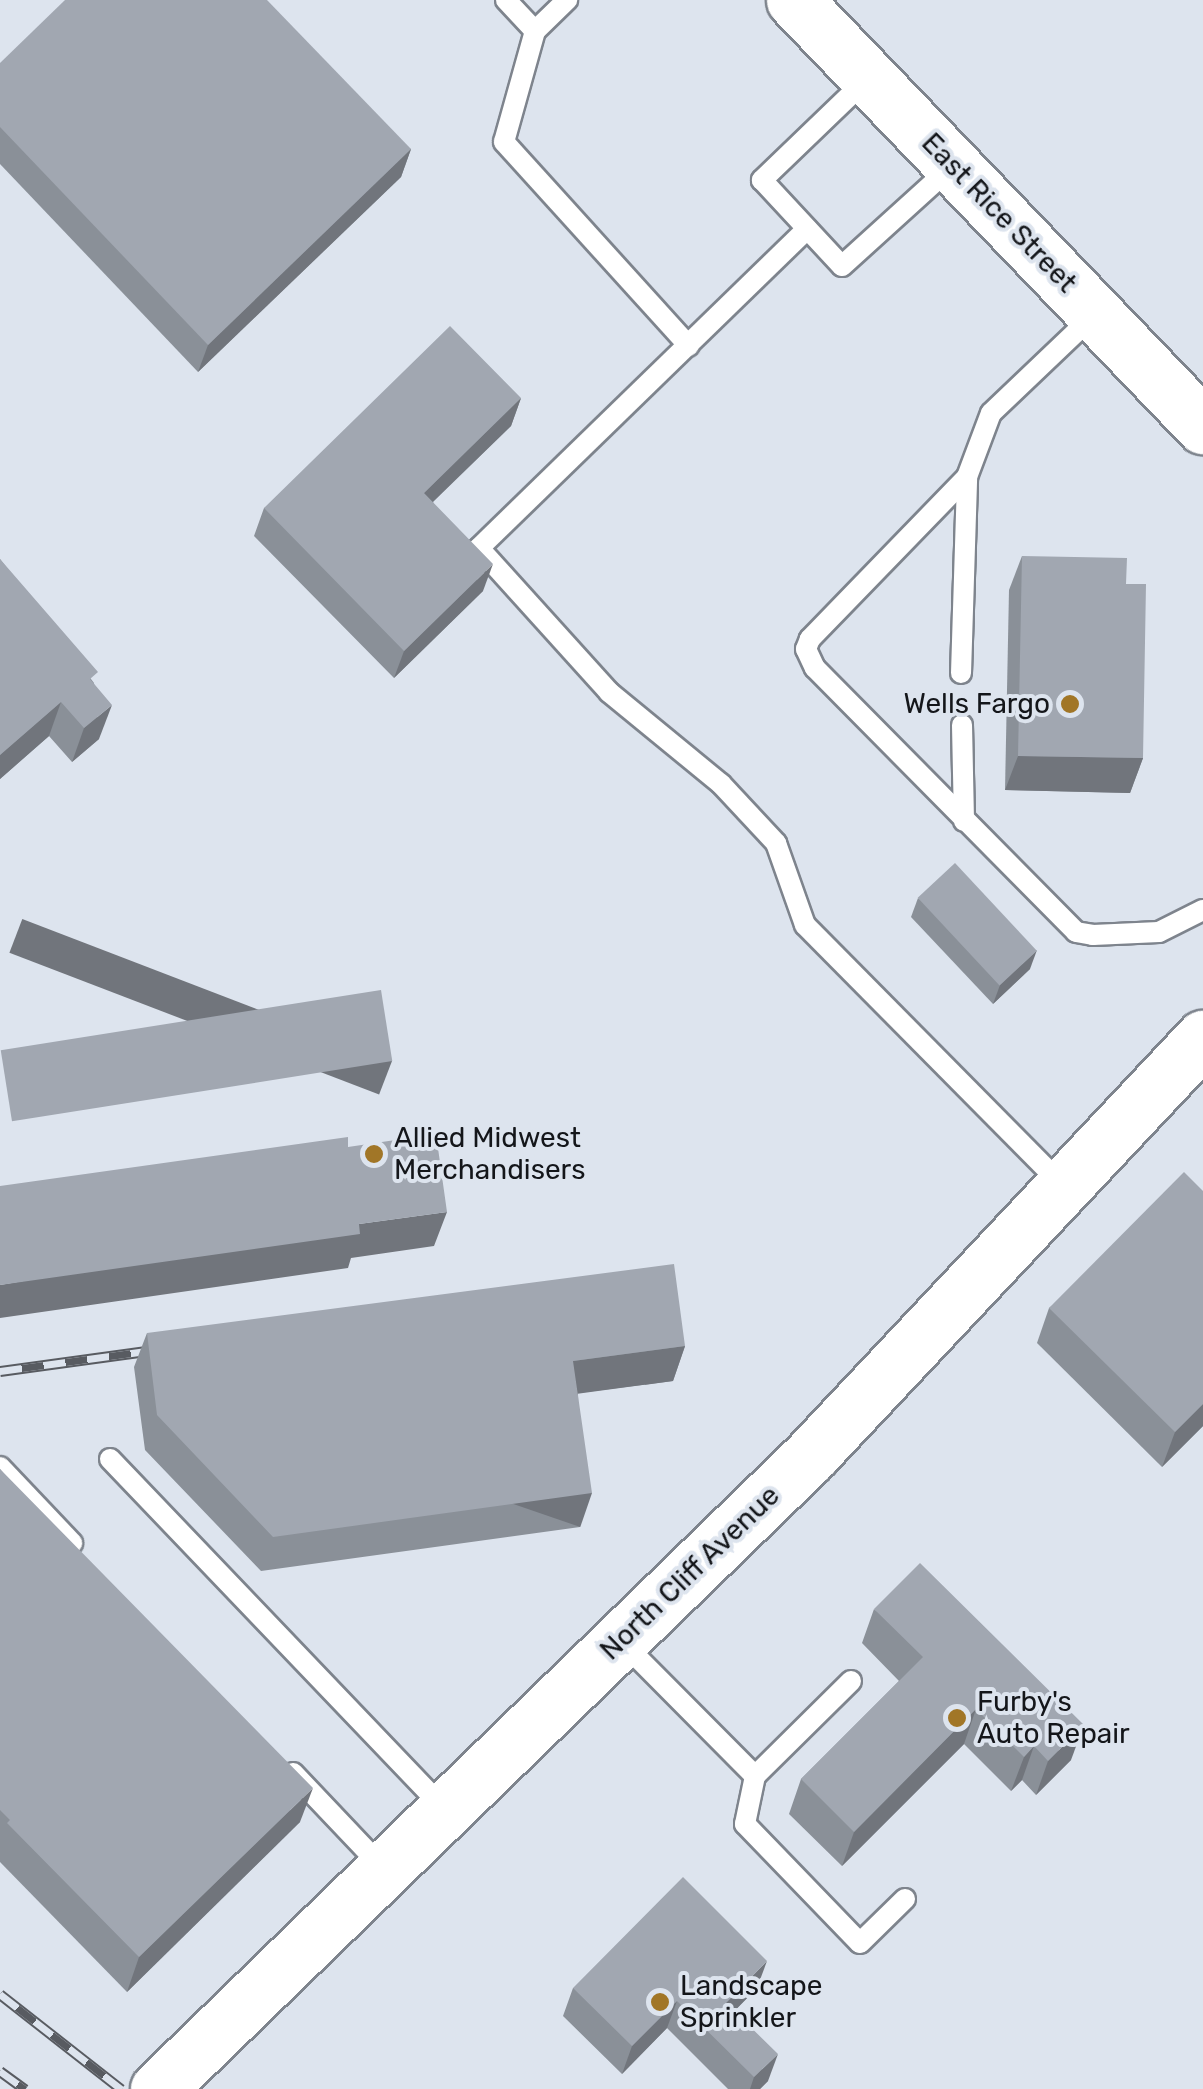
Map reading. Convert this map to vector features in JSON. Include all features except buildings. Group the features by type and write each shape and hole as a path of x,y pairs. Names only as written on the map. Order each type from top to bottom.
{"main road":[{"name":"East Rice Street","path":"794,0 1203,426"},
{"name":"North Cliff Avenue","path":"158,2089 810,1456 1203,1038"}],"lane":[{"path":"506,0 535,31"},
{"path":"566,0 535,31 504,142 689,346"},
{"path":"868,78 762,180 842,266 953,165"},
{"path":"807,230 479,548 608,692 720,784 776,843 805,925 1062,1186"},
{"path":"961,673 967,477 990,413 1096,314"},
{"path":"967,477 810,638 806,649 815,668 1076,932 1160,932 1203,910"},
{"path":"962,725 964,821"},
{"path":"110,1459 446,1810"},
{"path":"0,1467 84,1555"},
{"path":"621,1641 755,1776"},
{"path":"851,1681 755,1776 745,1824 860,1942 905,1900"},
{"path":"275,1755 385,1870"}],"railway":[{"path":"0,1371 168,1348"},
{"path":"0,1994 121,2089"},
{"path":"0,2071 25,2089"}],"place":[{"name":"Wells Fargo","path":"1070,704"},
{"name":"Allied Midwest Merchandisers","path":"374,1154"},
{"name":"Furby's Auto Repair","path":"957,1718"},
{"name":"Landscape Sprinkler","path":"660,2002"}]}
